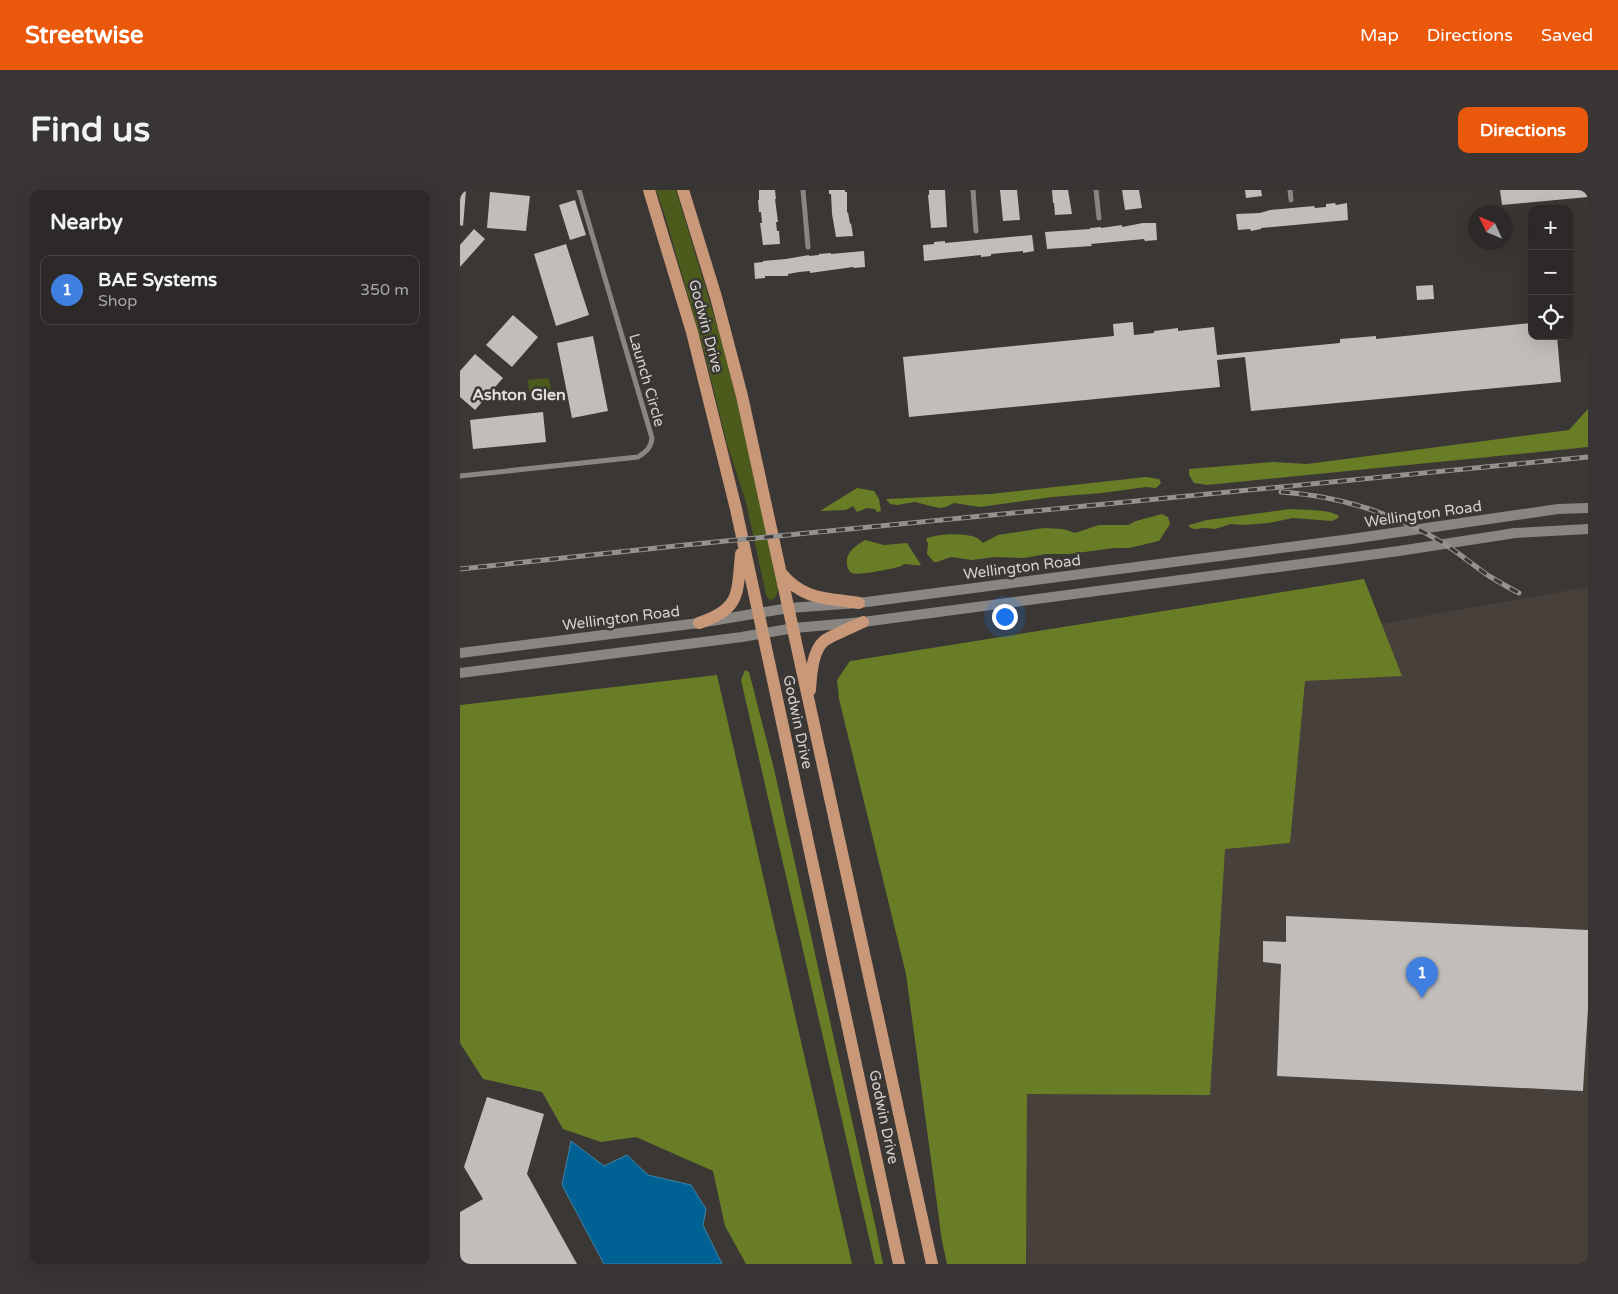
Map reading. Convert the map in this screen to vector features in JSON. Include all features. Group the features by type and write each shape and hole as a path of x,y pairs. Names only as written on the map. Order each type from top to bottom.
{"main road":[{"name":"Godwin Drive","path":"649,190 692,332 713,414 742,539 899,1264"},
{"name":"Godwin Drive","path":"683,190 716,297 742,396 932,1264"},
{"name":"Wellington Road","path":"460,653 699,624 789,608 858,603 1558,510 1588,508"},
{"path":"460,674 762,634 794,628 863,622 1390,552 1514,533 1588,529"},
{"path":"699,624 721,614 731,606 738,588 742,539"},
{"path":"782,573 798,590 811,596 858,603"},
{"path":"809,700 811,679 818,649 824,641 863,622"}],"street":[{"name":"Launch Circle","path":"460,476 638,457 646,452 651,444 652,438 579,190"},
{"path":"803,190 808,247"},
{"path":"973,190 976,231"},
{"path":"1096,190 1099,218"},
{"path":"1290,190 1290,200"}],"shaded area":[{"path":"1588,587 1588,1264 1026,1264 1027,1094 1276,642"}],"green space":[{"path":"656,190 676,190 722,342 741,415 779,587 776,596 772,600 768,599 766,594 746,502 727,444 705,355"},
{"path":"549,378 552,396 530,399 528,380"},
{"path":"1588,409 1588,447 1207,485 1194,483 1189,475 1189,469 1273,462 1307,464 1569,430"},
{"path":"1146,477 1159,479 1161,483 1156,488 1146,487 1052,497 980,507 954,503 939,508 915,502 897,505 890,504 886,499 991,494"},
{"path":"857,488 874,491 879,499 881,511 877,512 875,509 867,508 857,512 853,506 846,510 820,511"},
{"path":"1290,509 1323,511 1339,516 1332,521 1293,518 1269,523 1231,524 1215,529 1194,529 1189,527 1189,525 1207,520"},
{"path":"1162,514 1168,517 1170,524 1159,541 1129,548 1069,554 1046,554 1024,558 995,557 972,560 951,557 937,562 934,562 927,554 927,538 938,535 972,536 983,543 998,535 1044,528 1063,529 1075,533 1099,525 1128,525"},
{"path":"865,540 884,545 907,543 921,565 905,564 874,572 852,573 847,565 849,553"},
{"path":"1364,579 1402,676 1305,681 1290,843 1225,849 1210,1095 1027,1094 1026,1264 947,1264 942,1241 906,974 839,699 837,680 850,661"},
{"path":"745,670 749,672 774,769 883,1264 875,1264 741,680"},
{"path":"717,675 852,1264 746,1264 725,1226 713,1171 636,1137 601,1142 563,1129 542,1092 483,1079 460,1043 460,705"}],"water":[{"path":"571,1141 604,1166 627,1155 648,1175 691,1185 706,1209 703,1225 722,1264 604,1264 562,1185"}],"building":[{"path":"460,190 466,190 463,226 460,225"},
{"path":"759,190 775,190 778,222 776,222 780,244 763,245 760,223 762,223 761,212 759,212 758,200"},
{"path":"829,190 845,190 847,192 847,213 853,236 836,237"},
{"path":"929,190 945,190 947,227 931,228"},
{"path":"1000,190 1017,190 1020,220 1003,221"},
{"path":"1052,190 1068,190 1072,214 1055,215"},
{"path":"1122,190 1139,190 1142,208 1125,210"},
{"path":"1245,190 1261,190 1262,196 1246,198"},
{"path":"1500,190 1588,190 1588,197 1502,205"},
{"path":"490,192 530,196 526,231 487,228"},
{"path":"575,200 586,235 570,240 559,205"},
{"path":"1335,203 1336,205 1347,203 1348,220 1261,228 1251,231 1250,229 1238,230 1236,214 1314,206 1315,208 1326,207 1326,204"},
{"path":"1143,223 1156,223 1157,240 1145,241 1144,239 1091,244 1092,246 1047,249 1045,232 1122,225 1122,227"},
{"path":"474,229 485,239 460,267 460,245"},
{"path":"1032,235 1034,251 924,261 923,245 934,244 934,242 945,241 945,243"},
{"path":"566,244 589,315 556,326 534,254"},
{"path":"864,251 865,267 810,273 810,271 799,272 788,274 788,276 765,276 765,278 755,279 754,263 809,255"},
{"path":"1433,285 1434,299 1417,300 1416,286"},
{"path":"513,315 538,337 512,367 486,345"},
{"path":"1133,322 1134,335 1178,328 1178,331 1214,327 1217,355 1340,343 1340,339 1376,336 1376,339 1528,323 1528,340 1557,340 1561,382 1251,411 1245,357 1217,360 1220,387 909,417 903,357 1114,336 1113,324"},
{"path":"593,336 608,411 572,418 557,343"},
{"path":"475,354 503,378 475,410 460,397 460,371"},
{"path":"543,412 546,442 473,449 470,420"},
{"path":"1286,916 1588,930 1588,1008 1583,1091 1277,1076 1281,964 1263,962 1263,941 1286,942"},
{"path":"487,1097 544,1114 527,1174 577,1264 460,1264 460,1212 483,1199 464,1167"}],"railway":[{"path":"460,569 685,545 1588,457"},
{"path":"1281,492 1323,497 1344,502 1405,523 1443,543 1489,576 1519,593"}],"place":[{"name":"BAE Systems","path":"1422,998"}],"district":[{"name":"Ashton Glen","path":"519,394"}]}
